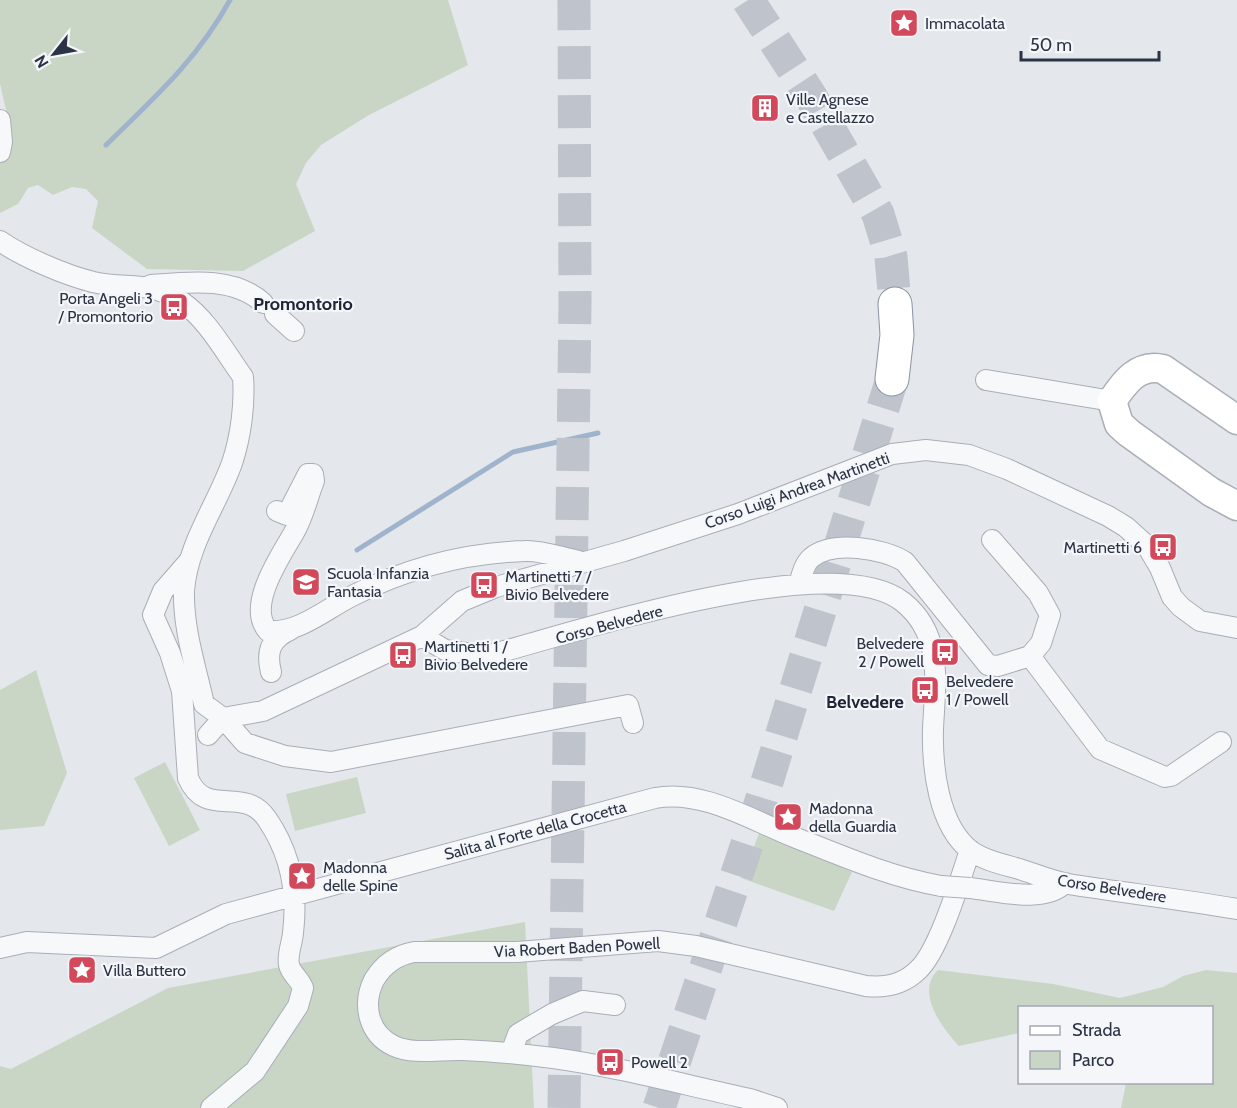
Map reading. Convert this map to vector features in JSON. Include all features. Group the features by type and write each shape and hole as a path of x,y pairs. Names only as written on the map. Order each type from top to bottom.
{"highway":[{"path":"892,379 897,335 895,304"}],"street":[{"path":"0,120 2,142 0,152"},
{"path":"0,241 21,254 93,281 148,285 186,282 230,285 257,297 294,331"},
{"path":"148,285 183,303 196,315 243,376 240,428 232,462 190,560 184,591 186,621 204,704 223,717 246,743 285,756 331,762 628,705 633,723"},
{"path":"1112,401 1124,384 1137,372 1156,367 1163,369 1237,420"},
{"path":"986,380 1112,401"},
{"path":"1112,401 1119,424 1129,433 1211,492 1237,506"},
{"name":"Corso Luigi Andrea Martinetti","path":"223,717 263,711 422,636 445,613 462,602 496,587 738,514 892,454 926,450 969,455 1007,469 1108,516 1126,527 1147,546 1161,568 1172,597 1181,607 1200,621 1237,628"},
{"path":"277,511 286,515 308,474 313,474 314,480 300,520 274,567 259,613 262,625 268,631 290,630"},
{"path":"799,584 810,560 826,550 892,553 905,562 988,665 998,666 1030,656 1041,643 1050,615 1038,593 992,540"},
{"name":"Corso Luigi Andrea Martinetti","path":"271,672 267,657 272,645 281,634 352,596 414,569 443,562 526,551 585,562"},
{"path":"190,560 177,572 156,606 154,621 170,653 182,691 184,750 188,778 193,790 204,799 214,802 244,801 258,809 267,818 283,848 292,872 296,897 289,963 301,982 301,1000 255,1071 211,1108"},
{"name":"Corso Belvedere","path":"422,636 445,650 486,656 725,594 799,584 873,588 885,592 905,604 925,630 936,654 932,755 937,791 949,822 970,850 988,860 1065,884 1237,909"},
{"path":"1030,656 1100,749 1165,777 1171,776 1221,742"},
{"path":"208,735 223,717"},
{"name":"Salita al Forte della Crocetta","path":"0,948 27,942 156,948 226,914 296,897 517,834 655,798 677,795 723,808 892,875 941,886 1041,894 1058,891 1065,884"},
{"name":"Via Robert Baden Powell","path":"777,1108 613,1069 554,1058 394,1046 376,1031 369,1017 368,1002 375,978 392,960 414,952 517,952 658,941 696,946 866,986 888,986 912,975 928,958 970,850"},
{"path":"511,1053 518,1034 552,1014 583,1001 615,1005"}],"green space":[{"path":"0,0 448,0 468,65 369,115 321,145 306,163 296,184 315,231 243,271 147,269 92,228 98,201 86,189 72,187 53,195 38,185 28,188 18,204 0,213 0,163 10,127 0,84"},
{"path":"36,670 67,773 44,826 0,830 0,690"},
{"path":"165,762 200,830 169,846 134,778"},
{"path":"357,777 366,813 295,831 286,794"},
{"path":"761,829 852,872 834,911 741,878"},
{"path":"525,922 534,1108 0,1108 0,1066 11,1069 168,988"},
{"path":"938,970 1053,984 1120,998 1163,987 1183,976 1206,970 1237,973 1237,1108 1121,1108 1126,1084 1213,1084 1213,1006 1018,1006 1018,1033 959,1046 945,1030 934,1010 929,989"}],"waterway":[{"path":"106,145 189,60 230,0"},
{"path":"357,550 513,452 598,433"}],"tunnel":[{"path":"564,1108 575,305 574,0"},
{"path":"748,0 810,95 878,214 891,257 895,304"},
{"path":"659,1108 757,814 892,379"}],"place":[{"name":"Immacolata","path":"904,23"},
{"name":"Ville Agnese e Castellazzo","path":"765,108"},
{"name":"Porta Angeli 3 / Promontorio","path":"174,307"},
{"name":"Martinetti 6","path":"1163,547"},
{"name":"Scuola Infanzia Fantasia","path":"306,582"},
{"name":"Martinetti 7 / Bivio Belvedere","path":"484,585"},
{"name":"Belvedere 2 / Powell","path":"945,652"},
{"name":"Martinetti 1 / Bivio Belvedere","path":"403,655"},
{"name":"Belvedere 1 / Powell","path":"925,690"},
{"name":"Madonna della Guardia","path":"788,817"},
{"name":"Madonna delle Spine","path":"302,876"},
{"name":"Villa Buttero","path":"82,970"},
{"name":"Powell 2","path":"610,1062"}],"district":[{"name":"Promontorio","path":"303,304"},
{"name":"Belvedere","path":"865,702"}]}
